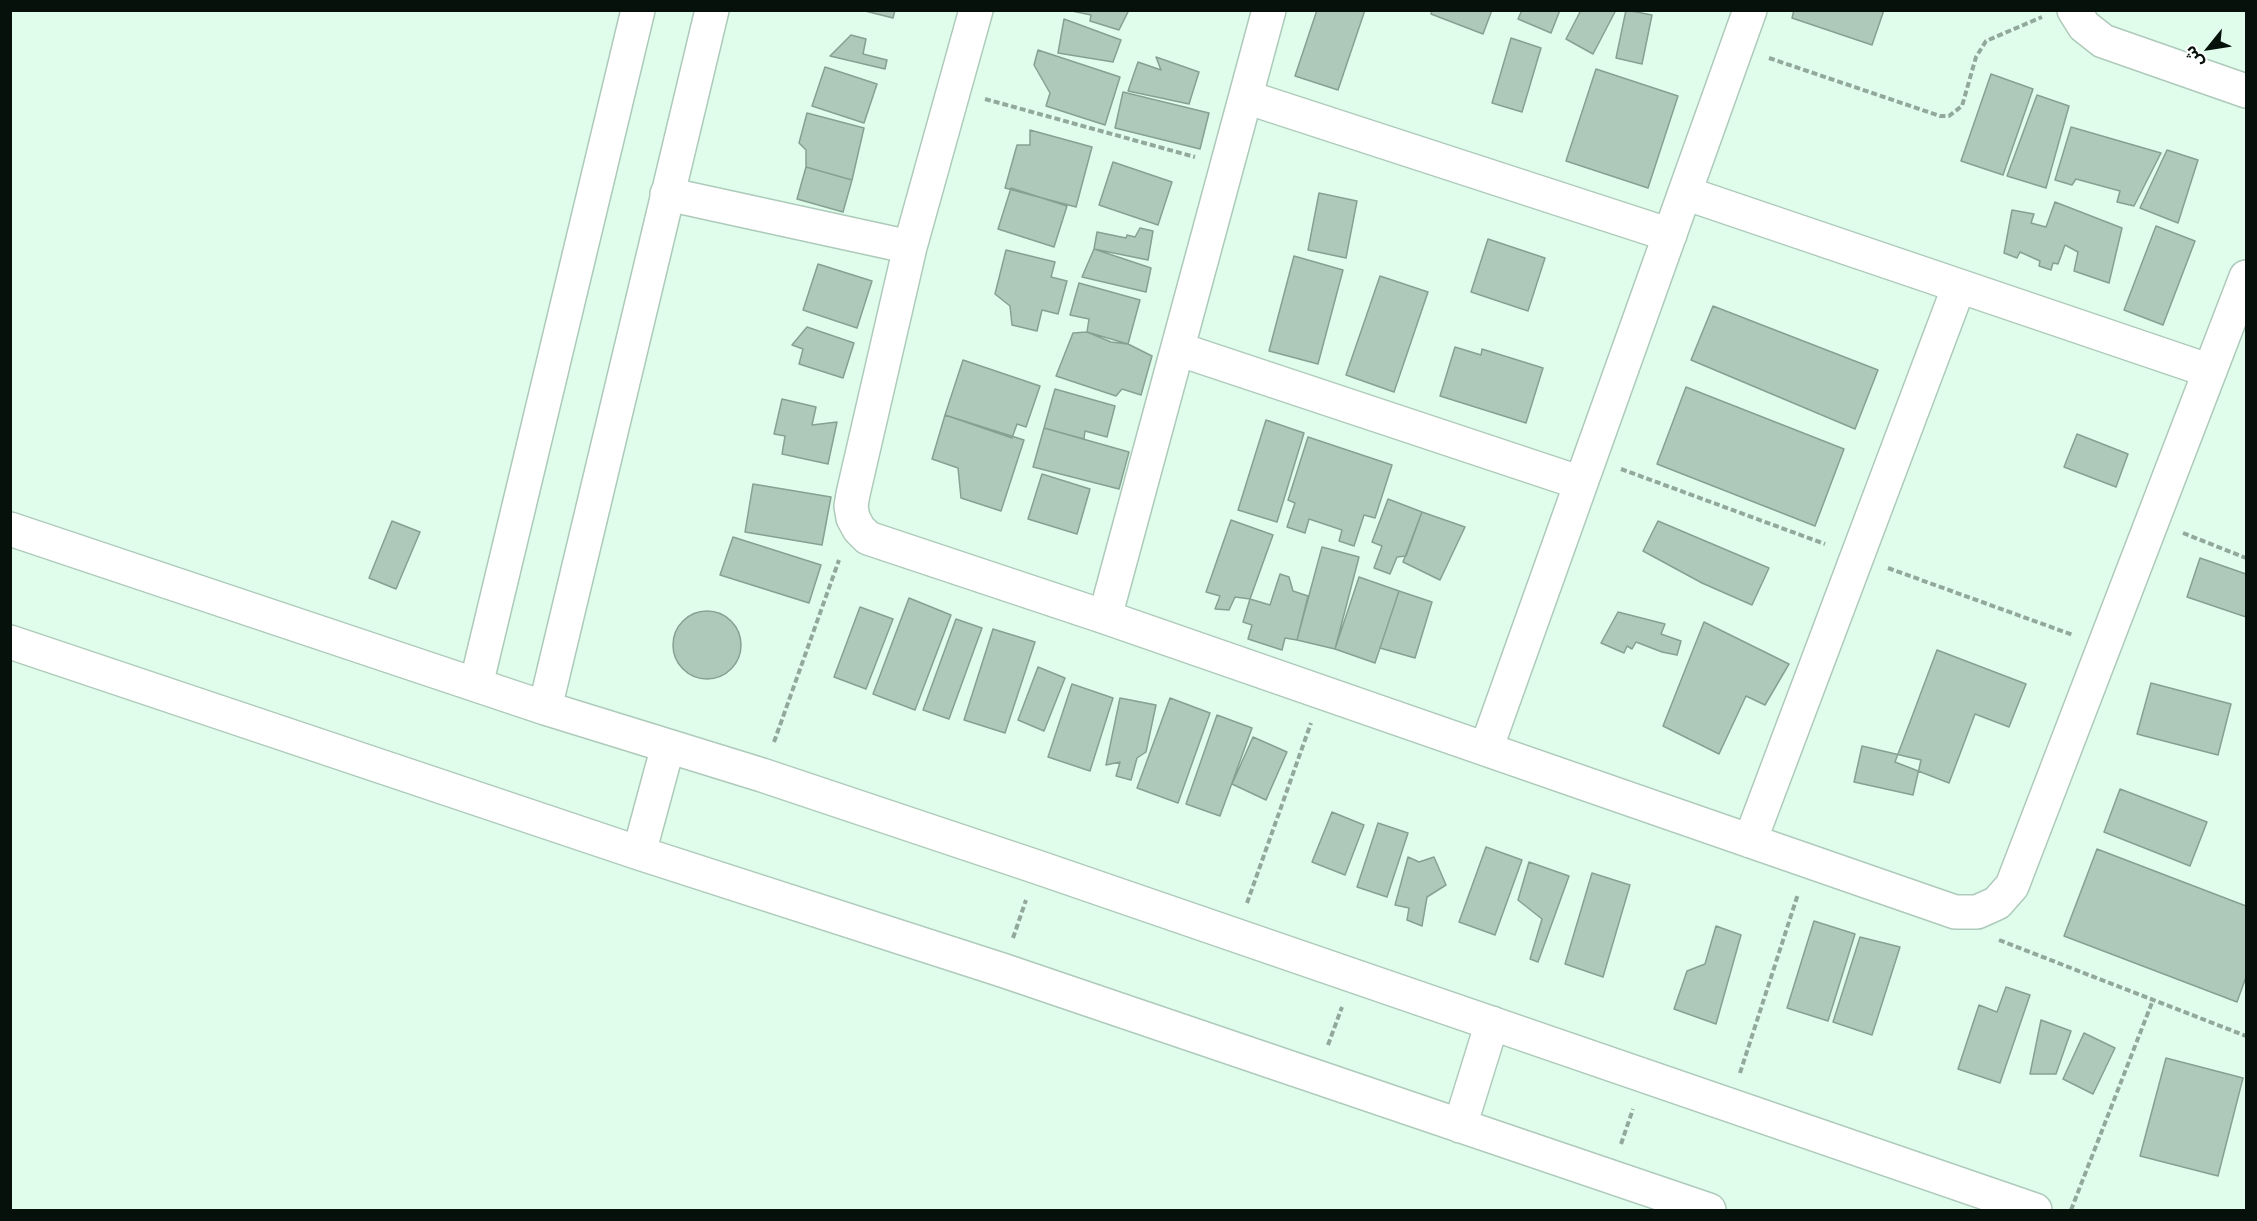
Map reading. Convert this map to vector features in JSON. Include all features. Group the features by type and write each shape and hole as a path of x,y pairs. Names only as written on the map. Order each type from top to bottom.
{"street":[{"path":"476,685 638,10"},
{"path":"545,708 712,10"},
{"path":"976,10 910,247 853,494 851,506 859,529 879,543 1106,617 1955,912 1977,912 1997,903 2012,886 2247,277"},
{"path":"1106,617 1269,10"},
{"path":"1486,749 1750,10"},
{"path":"2061,12 2103,41 2247,92"},
{"path":"1246,97 1670,235"},
{"path":"1685,193 2210,371"},
{"path":"667,194 910,247"},
{"path":"1750,841 1959,286"},
{"path":"1178,349 1581,483"},
{"path":"10,529 545,708 762,775 1236,934 2035,1210"},
{"path":"10,642 639,853 1002,970 1709,1210"},
{"path":"639,853 668,746"},
{"path":"1460,1126 1492,1023"}],"path":[{"path":"1737,48 1940,116 1949,116 1962,106 1976,57 1986,41 1993,36 2061,12"},
{"path":"954,90 1227,166"},
{"path":"762,775 854,520"},
{"path":"2152,521 2247,558"},
{"path":"1236,934 1322,692"},
{"path":"1730,1105 1808,861"},
{"path":"1002,970 1036,867"},
{"path":"1977,912 1986,932 2004,944 2247,1036"},
{"path":"1316,1076 1354,975"},
{"path":"2070,1210 2153,1000"},
{"path":"1610,1176 1644,1075"}],"building":[{"path":"861,10 895,10 893,18"},
{"path":"1067,10 1129,10 1119,30 1090,21 1091,15"},
{"path":"1317,10 1365,10 1338,90 1295,76"},
{"path":"1432,10 1492,10 1483,34 1431,14"},
{"path":"1522,10 1560,10 1551,33 1518,19"},
{"path":"1581,10 1616,10 1593,54 1566,39"},
{"path":"1626,10 1652,15 1642,64 1616,58"},
{"path":"1794,10 1884,10 1872,45 1792,18"},
{"path":"1064,19 1121,40 1113,62 1058,53"},
{"path":"851,35 866,39 863,54 887,60 885,69 830,56"},
{"path":"1511,38 1541,48 1522,112 1492,103"},
{"path":"1038,50 1120,77 1105,125 1046,106 1050,93 1034,65"},
{"path":"1156,57 1199,72 1189,104 1128,91 1138,62 1161,70"},
{"path":"825,67 877,84 864,123 812,106"},
{"path":"1596,69 1678,96 1648,188 1566,161"},
{"path":"1991,74 2033,89 2003,175 1961,161"},
{"path":"1123,92 1209,113 1200,149 1115,128"},
{"path":"2037,95 2069,106 2046,188 2007,176"},
{"path":"807,113 864,128 852,180 806,167 806,150 799,143"},
{"path":"2071,127 2161,153 2134,206 2117,202 2120,191 2076,179 2072,185 2055,180"},
{"path":"1030,130 1092,147 1076,207 1005,188 1017,145 1030,145"},
{"path":"2167,150 2198,160 2178,223 2140,208"},
{"path":"1113,162 1172,182 1158,225 1099,205"},
{"path":"806,167 852,180 843,212 797,199"},
{"path":"1011,188 1067,206 1054,247 998,229"},
{"path":"1319,193 1357,201 1346,258 1308,250"},
{"path":"2055,202 2122,228 2109,283 2074,271 2078,252 2065,245 2058,264 2053,263 2051,270 2039,266 2040,261 2020,252 2017,258 2004,253 2012,210 2034,214 2031,223 2046,227"},
{"path":"2156,226 2195,241 2163,325 2124,310"},
{"path":"1140,228 1153,231 1148,260 1094,249 1097,232 1126,238 1127,235 1135,237"},
{"path":"1488,239 1545,258 1528,311 1471,292"},
{"path":"1094,249 1151,268 1146,292 1082,277"},
{"path":"1006,250 1055,262 1051,277 1067,281 1058,314 1042,310 1037,331 1012,325 1010,306 995,294"},
{"path":"1294,256 1343,270 1318,364 1269,351"},
{"path":"818,264 872,281 857,328 803,310"},
{"path":"1380,276 1428,292 1394,392 1346,375"},
{"path":"1079,283 1140,300 1128,344 1087,332 1089,319 1070,315"},
{"path":"1713,306 1878,370 1855,429 1691,360"},
{"path":"807,327 854,343 843,378 799,364 803,349 792,345"},
{"path":"1087,332 1111,342 1128,344 1152,356 1141,395 1122,389 1116,396 1056,376 1073,333"},
{"path":"1455,347 1481,355 1482,349 1543,368 1526,423 1440,396"},
{"path":"963,360 1040,386 1026,427 1017,424 1012,438 945,415"},
{"path":"1686,387 1844,449 1815,526 1657,464"},
{"path":"1055,389 1115,406 1107,437 1085,431 1084,439 1044,428"},
{"path":"782,399 816,407 812,425 837,422 828,464 782,454 785,436 774,434"},
{"path":"945,415 1024,440 1001,511 961,498 958,468 932,459"},
{"path":"1266,420 1304,433 1277,522 1238,510"},
{"path":"1044,428 1129,452 1119,489 1033,467"},
{"path":"2077,434 2128,454 2116,487 2064,467"},
{"path":"1308,437 1392,465 1375,518 1364,515 1354,546 1339,541 1342,530 1309,519 1305,533 1287,527 1295,503 1288,500"},
{"path":"1042,474 1090,489 1077,534 1028,519"},
{"path":"753,484 831,497 822,545 745,532"},
{"path":"1388,499 1422,512 1406,556 1397,557 1390,574 1374,568 1382,546 1372,542"},
{"path":"1422,512 1465,527 1440,580 1403,562"},
{"path":"1231,520 1273,535 1250,599 1235,597 1229,610 1215,609 1220,596 1206,592"},
{"path":"392,521 420,532 396,589 369,578"},
{"path":"1658,521 1769,568 1752,605 1702,583 1643,551"},
{"path":"733,537 821,565 809,603 720,575"},
{"path":"1322,547 1359,557 1335,649 1297,640"},
{"path":"2200,558 2246,574 2246,617 2187,597"},
{"path":"1280,574 1289,577 1293,591 1308,596 1297,640 1285,638 1282,650 1248,639 1252,625 1243,622 1250,599 1270,605"},
{"path":"1359,577 1399,591 1375,663 1335,649"},
{"path":"1399,591 1432,602 1415,658 1380,648"},
{"path":"909,598 951,615 915,710 873,694"},
{"path":"860,607 893,619 866,689 834,677"},
{"path":"714,611 726,617 735,626 741,638 739,658 731,669 714,679 700,679 683,669 675,658 673,638 683,621 694,613"},
{"path":"1618,612 1665,624 1661,634 1681,641 1677,655 1636,642 1632,649 1627,646 1624,653 1601,643"},
{"path":"956,619 982,628 949,719 923,710"},
{"path":"1704,622 1789,664 1765,705 1746,696 1719,754 1663,726"},
{"path":"993,629 1035,642 1005,733 964,720"},
{"path":"1937,650 2026,684 2009,727 1975,714 1949,783 1895,762"},
{"path":"1038,667 1065,678 1044,731 1018,720"},
{"path":"2151,683 2231,704 2218,755 2137,734"},
{"path":"1072,684 1113,698 1090,771 1048,757"},
{"path":"1120,698 1156,705 1146,752 1137,758 1131,780 1116,776 1120,762 1106,765"},
{"path":"1170,698 1210,713 1178,803 1137,788"},
{"path":"1217,715 1252,728 1220,816 1186,804"},
{"path":"1253,737 1287,752 1266,800 1232,784"},
{"path":"1862,746 1921,760 1913,795 1854,782"},
{"path":"2120,789 2207,822 2190,866 2104,832"},
{"path":"1332,812 1364,825 1345,875 1312,862"},
{"path":"1378,823 1408,833 1387,897 1357,887"},
{"path":"1486,847 1522,860 1495,935 1459,922"},
{"path":"2097,849 2246,906 2246,977 2237,1002 2064,936"},
{"path":"1408,857 1419,862 1434,857 1446,885 1427,897 1422,926 1407,920 1409,908 1395,905"},
{"path":"1529,862 1569,876 1538,962 1530,959 1542,919 1518,900"},
{"path":"1592,873 1630,885 1603,977 1565,964"},
{"path":"1814,921 1855,934 1828,1021 1787,1008"},
{"path":"1716,926 1741,935 1716,1024 1674,1009 1687,971 1705,964"},
{"path":"1860,937 1900,947 1872,1035 1833,1022"},
{"path":"2006,987 2030,995 2000,1083 1958,1069 1979,1005 1997,1012"},
{"path":"2041,1020 2071,1031 2056,1074 2030,1074"},
{"path":"2084,1033 2115,1048 2093,1094 2063,1079"},
{"path":"2166,1058 2243,1078 2218,1176 2140,1156"}]}
